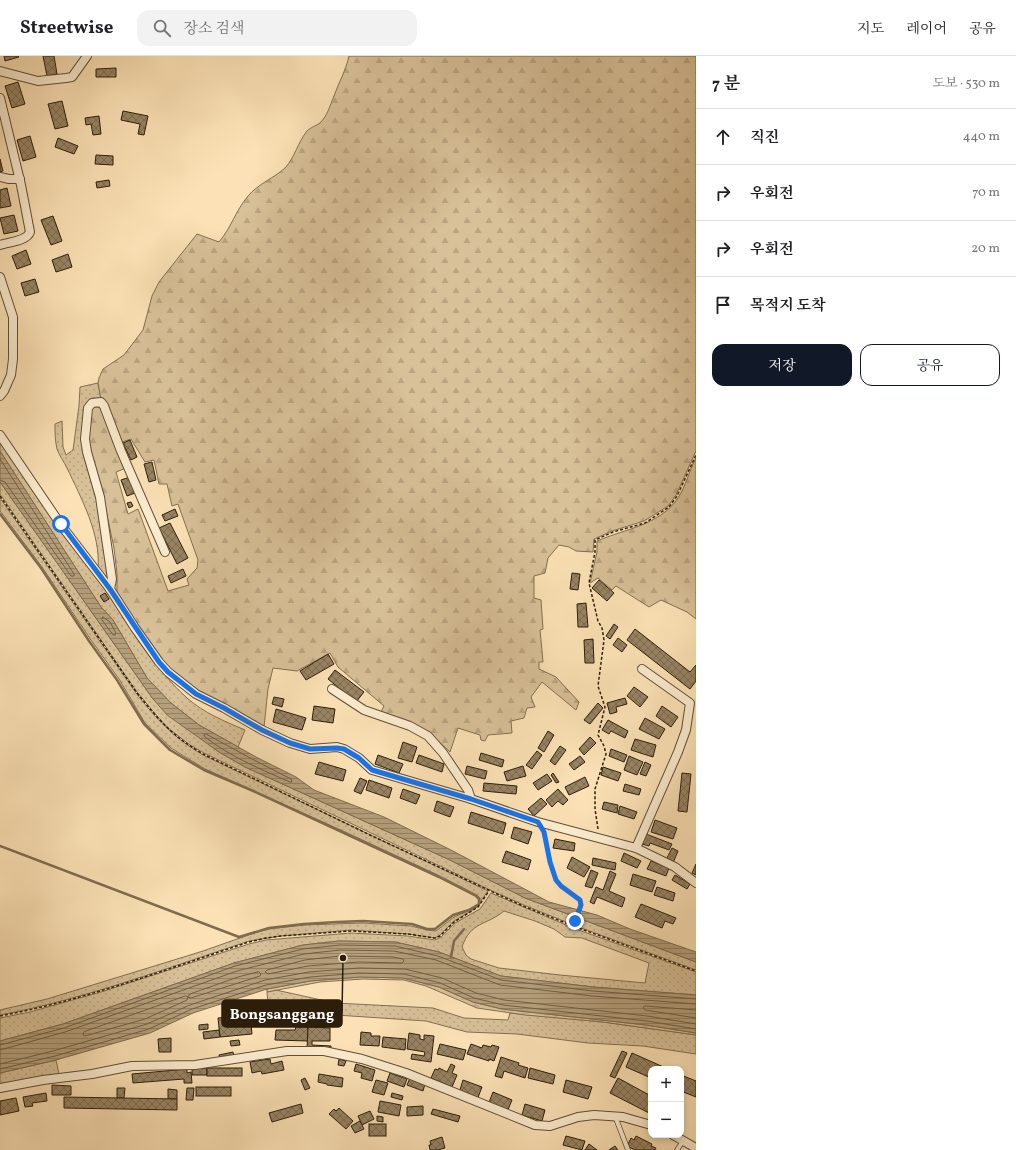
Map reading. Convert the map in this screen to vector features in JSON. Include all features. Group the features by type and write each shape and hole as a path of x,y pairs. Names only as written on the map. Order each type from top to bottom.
{"street":[{"path":"0,71 38,81 72,77 86,56"},
{"path":"0,98 20,179 30,232 29,235 24,238 0,245"},
{"path":"0,177 20,179"},
{"path":"0,277 13,317 11,375 4,391 0,396"},
{"path":"110,589 112,579 100,497 84,439 87,413 92,403 101,402 104,406 121,451 165,552"},
{"path":"0,435 61,524 110,589 159,662 168,672 196,694 262,730 290,743 310,749 344,749 359,758 372,770 471,799 538,822 636,848 675,867 696,884"},
{"path":"636,848 678,752 686,730 690,703 642,669"},
{"path":"332,689 364,710 410,726 428,736 443,753 468,790 471,799"},
{"path":"0,1088 43,1080 92,1074 132,1066 195,1065 287,1051 324,1051 362,1059 406,1072 535,1125 550,1126 594,1115 623,1117 648,1124"},
{"path":"678,1138 696,1148"}],"lane":[{"path":"615,1116 628,1150"},
{"path":"677,1150 683,1141"}],"path":[{"path":"598,837 595,789 606,754 604,746 598,735 605,706 598,686 604,640 589,583 595,552 595,540 613,532 644,523 669,507 677,496 696,455"},
{"path":"0,496 136,693 156,717 178,738 203,754 489,891 573,926 696,971"},
{"path":"538,822 544,832 550,862 556,880 561,886 580,900 581,905 573,926"},
{"path":"0,1016 29,1010 101,990 249,942 266,938 351,931 408,934 435,938 440,936 454,922 478,908 489,891"}],"green space":[{"path":"349,56 696,56 696,451 676,495 668,506 644,521 612,531 594,539 593,552 576,551 569,547 559,545 548,558 545,573 534,576 534,598 541,600 543,629 540,630 543,662 539,662 539,669 556,677 579,702 576,710 542,682 531,697 535,707 527,708 524,718 511,721 512,733 488,735 485,741 481,740 480,735 458,728 450,752 435,738 380,714 384,706 338,667 330,653 297,671 273,668 268,689 264,727 186,684 164,662 139,628 117,592 117,573 114,548 103,496 87,443 91,410 93,407 98,407 101,409 126,468 116,472 128,514 138,509 168,591 189,585 187,579 197,568 198,560 178,504 172,506 167,484 159,484 154,460 145,462 131,439 122,442 108,405 101,399 98,383 99,378 103,369 124,355 143,330 152,296 159,282 197,234 219,242 248,196 256,188 285,168 307,131 323,120"},
{"path":"98,383 101,399 93,398 90,400 98,496 108,581 98,569 96,543 89,517 58,451 55,436 55,424 62,421 63,447 66,455 73,450 80,387"},
{"path":"0,439 82,554 164,674 175,687 200,708 245,730 238,747 199,725 171,703 147,678 113,620 101,607 0,451"},
{"path":"696,458 696,619 687,612 661,600 649,607 616,586 612,590 598,578 590,583 597,552 597,541 641,525 662,514 678,498"},
{"path":"0,482 153,699 219,752 245,767 450,860 525,898 696,962 696,970 576,926 577,922 574,920 571,924 490,890 190,745 168,728 137,692 0,494"},
{"path":"0,498 136,693 151,712 174,734 203,755 488,891 480,902 480,898 477,895 440,876 205,769 171,748 145,723 119,679 42,567 0,511"},
{"path":"491,893 573,928 696,972 696,995 593,987 501,976 439,952 395,942 339,941 303,945 234,963 63,1024 0,1041 0,1018 30,1012 101,992 249,944 266,940 351,933 408,936 435,940 441,937 455,923 480,909","holes":["504,911 554,929 565,937 582,938 649,963 645,983 499,968 471,959 466,955 462,947 474,928"]},
{"path":"477,906 454,921 435,938 408,934 351,930 281,936 249,941 95,992 0,1015 0,1010 47,999 269,929 304,925 363,923 411,926 436,931 454,917"},
{"path":"360,977 403,978 439,987 473,1002 502,1009 646,1025 696,1033 696,1035 603,1022 525,1015 477,1008 426,986 404,980 363,979 320,982 267,992 267,989 310,981"},
{"path":"276,990 335,1003 433,1008 464,1018 508,1020 510,1013 603,1022 696,1035 696,1054 643,1046 588,1043 517,1034 467,1032 426,1021 336,1015 268,1004 267,992"},
{"path":"56,1060 59,1074 0,1085 0,1073"}],"water":[{"path":"0,451 101,607 113,620 147,678 171,703 199,725 256,757 296,777 314,790 384,817 451,850 549,902 597,915 630,929 696,952 696,962 525,898 450,860 245,767 219,752 167,715 153,699 0,482"},
{"path":"339,941 395,942 439,952 501,976 593,987 696,995 696,1033 646,1025 502,1009 473,1002 439,987 403,978 360,977 310,981 267,989 193,1013 150,1033 56,1060 0,1073 0,1041 63,1024 234,963 303,945"}],"building":[{"path":"4,56 18,56 19,57 5,61"},
{"path":"43,56 54,56 57,74 47,76"},
{"path":"116,68 116,77 96,77 96,69"},
{"path":"18,82 25,104 12,108 5,86"},
{"path":"62,101 68,126 55,129 48,104"},
{"path":"123,111 148,116 144,135 138,134 140,124 121,120"},
{"path":"99,116 101,134 93,135 91,124 86,125 85,118"},
{"path":"30,136 36,157 23,161 17,140"},
{"path":"58,138 78,146 74,154 55,147"},
{"path":"96,155 113,156 113,165 95,164"},
{"path":"0,159 3,171 0,172"},
{"path":"109,180 110,186 97,188 96,182"},
{"path":"7,188 11,206 0,208 0,190"},
{"path":"14,215 18,231 4,234 0,218"},
{"path":"53,216 62,241 51,245 41,220"},
{"path":"26,250 31,264 17,269 12,256"},
{"path":"68,254 72,267 56,272 52,260"},
{"path":"35,279 39,292 25,296 21,283"},
{"path":"130,440 137,457 131,460 123,443"},
{"path":"152,462 156,480 149,482 144,464"},
{"path":"130,477 135,493 127,496 121,480"},
{"path":"131,502 133,506 129,508 127,503"},
{"path":"175,509 178,516 165,521 162,515"},
{"path":"170,523 188,558 177,564 159,528"},
{"path":"183,569 186,576 171,583 168,576"},
{"path":"572,573 580,574 578,590 570,589"},
{"path":"599,580 614,593 607,601 592,588"},
{"path":"105,593 109,599 104,602 100,596"},
{"path":"586,603 588,627 578,627 577,604"},
{"path":"614,624 618,627 610,639 606,636"},
{"path":"635,629 690,672 696,665 696,681 690,689 627,640"},
{"path":"618,638 627,645 622,652 613,645"},
{"path":"593,639 594,663 585,663 584,640"},
{"path":"328,654 334,664 306,680 300,671"},
{"path":"335,670 364,692 356,702 328,679"},
{"path":"634,687 648,697 640,707 627,696"},
{"path":"274,697 284,699 282,707 272,704"},
{"path":"625,698 627,704 616,707 617,712 610,714 607,703"},
{"path":"598,703 603,708 590,724 584,720"},
{"path":"314,706 335,709 333,723 312,720"},
{"path":"662,706 678,717 671,727 656,716"},
{"path":"276,709 306,718 302,730 273,722"},
{"path":"645,718 665,729 659,739 639,729"},
{"path":"608,720 628,731 625,738 611,731 609,734 602,730"},
{"path":"548,731 554,735 544,752 538,748"},
{"path":"590,737 596,743 584,755 579,749"},
{"path":"635,739 656,745 653,757 631,750"},
{"path":"403,742 417,747 412,762 398,758"},
{"path":"560,746 566,750 555,765 550,761"},
{"path":"611,749 627,755 624,762 609,756"},
{"path":"537,751 542,755 532,769 526,765"},
{"path":"481,753 504,760 502,767 479,760"},
{"path":"378,755 403,764 399,773 375,764"},
{"path":"419,755 444,764 442,772 416,763"},
{"path":"580,756 585,762 574,770 569,764"},
{"path":"629,756 643,762 637,775 624,770"},
{"path":"319,762 346,770 343,781 315,774"},
{"path":"645,762 651,765 646,776 640,774"},
{"path":"467,766 487,771 485,779 465,774"},
{"path":"523,766 526,776 507,781 504,772"},
{"path":"603,767 621,773 618,781 601,775"},
{"path":"553,773 559,782 556,783 551,775"},
{"path":"682,773 691,774 687,812 678,811"},
{"path":"547,774 552,781 538,790 533,783"},
{"path":"585,777 589,786 569,795 565,787"},
{"path":"360,778 367,781 361,794 354,791"},
{"path":"369,780 392,788 389,798 366,790"},
{"path":"484,783 517,786 516,794 483,791"},
{"path":"625,784 641,789 639,795 623,791"},
{"path":"403,789 420,795 416,804 400,798"},
{"path":"558,789 568,800 563,805 558,801 552,807 546,800"},
{"path":"541,798 547,804 534,816 528,809"},
{"path":"437,801 454,807 450,817 434,811"},
{"path":"604,802 618,805 617,813 602,809"},
{"path":"620,806 637,812 634,819 618,814"},
{"path":"471,812 506,823 503,834 468,823"},
{"path":"655,820 677,828 673,839 651,832"},
{"path":"514,827 532,832 528,844 511,838"},
{"path":"646,834 672,844 669,850 650,843 649,846 642,844"},
{"path":"555,839 575,843 574,851 553,848"},
{"path":"672,848 678,851 673,863 666,860"},
{"path":"506,851 531,860 528,870 502,862"},
{"path":"624,853 641,861 637,868 621,861"},
{"path":"572,857 590,867 584,877 567,868"},
{"path":"593,858 616,863 615,870 592,865"},
{"path":"651,861 669,868 666,876 647,869"},
{"path":"696,864 696,875 692,873"},
{"path":"591,870 598,873 592,888 585,886"},
{"path":"610,871 616,874 609,891 625,898 622,907 597,897 594,904 590,902 596,887 603,890"},
{"path":"633,874 656,881 652,892 630,885"},
{"path":"675,875 690,884 687,889 672,880"},
{"path":"657,887 675,893 673,901 654,895"},
{"path":"641,904 676,918 673,924 665,921 662,928 635,917"},
{"path":"229,1017 230,1027 251,1024 252,1034 220,1037 218,1018"},
{"path":"208,1024 208,1029 199,1030 199,1025"},
{"path":"296,1027 308,1027 308,1041 275,1040 276,1030 295,1030"},
{"path":"308,1027 330,1028 330,1041 312,1041 312,1045 331,1046 331,1050 307,1049"},
{"path":"219,1030 220,1037 204,1039 203,1032"},
{"path":"361,1032 371,1033 371,1036 380,1036 379,1046 360,1045"},
{"path":"409,1033 420,1035 420,1039 424,1040 424,1035 434,1036 431,1062 411,1059 412,1054 424,1056 425,1052 407,1049"},
{"path":"383,1037 406,1039 405,1050 382,1047"},
{"path":"171,1038 171,1052 159,1052 158,1039"},
{"path":"239,1040 240,1045 231,1046 230,1041"},
{"path":"440,1044 466,1050 463,1060 437,1054"},
{"path":"471,1044 482,1048 483,1045 499,1047 494,1061 489,1059 489,1061 467,1054"},
{"path":"622,1051 627,1053 615,1078 610,1076"},
{"path":"233,1052 234,1057 220,1060 219,1055"},
{"path":"632,1053 661,1066 648,1066 648,1077 626,1067"},
{"path":"501,1057 519,1063 518,1065 528,1068 525,1078 504,1071 502,1078 495,1076"},
{"path":"270,1059 271,1064 282,1061 284,1070 262,1074 261,1071 252,1073 250,1062"},
{"path":"339,1059 346,1061 344,1066 338,1065"},
{"path":"356,1064 375,1070 372,1081 361,1078 362,1073 354,1071"},
{"path":"451,1064 455,1066 452,1073 457,1075 452,1087 431,1078 435,1069 438,1070 439,1068 447,1072"},
{"path":"192,1068 207,1068 207,1075 192,1075"},
{"path":"207,1068 242,1068 242,1076 207,1076"},
{"path":"530,1068 555,1075 553,1084 528,1078"},
{"path":"187,1069 187,1073 191,1072 192,1083 184,1083 184,1079 133,1083 132,1074"},
{"path":"390,1073 407,1079 404,1087 387,1081"},
{"path":"319,1074 343,1078 342,1087 318,1082"},
{"path":"684,1076 696,1081 696,1097 684,1092"},
{"path":"305,1078 310,1088 305,1090 301,1080"},
{"path":"410,1078 425,1084 423,1091 407,1085"},
{"path":"618,1078 648,1094 648,1112 610,1093"},
{"path":"376,1080 388,1083 384,1095 372,1092"},
{"path":"463,1080 482,1087 477,1100 459,1093"},
{"path":"566,1080 592,1087 588,1099 563,1092"},
{"path":"52,1085 71,1086 71,1095 52,1095"},
{"path":"196,1087 231,1087 231,1096 196,1096"},
{"path":"117,1088 125,1088 124,1098 117,1098"},
{"path":"187,1088 194,1088 193,1100 186,1100"},
{"path":"168,1089 177,1090 177,1099 168,1099"},
{"path":"493,1092 512,1100 507,1112 488,1105"},
{"path":"46,1093 47,1101 32,1103 33,1106 25,1107 23,1097"},
{"path":"392,1093 403,1096 402,1100 391,1097"},
{"path":"64,1097 177,1099 177,1110 64,1108"},
{"path":"16,1098 19,1111 0,1115 0,1101"},
{"path":"380,1101 401,1105 399,1116 378,1112"},
{"path":"301,1104 303,1113 272,1122 269,1113"},
{"path":"525,1104 545,1110 542,1121 522,1115"},
{"path":"423,1106 423,1115 407,1116 407,1107"},
{"path":"339,1108 353,1121 346,1129 329,1114 334,1109 336,1111"},
{"path":"433,1109 460,1116 458,1122 431,1114"},
{"path":"370,1111 374,1119 362,1125 358,1116"},
{"path":"377,1116 383,1117 383,1122 377,1121"},
{"path":"360,1121 364,1129 355,1133 351,1126"},
{"path":"369,1124 386,1124 386,1136 369,1136"},
{"path":"566,1136 585,1141 582,1150 563,1145"},
{"path":"636,1136 652,1144 651,1146 656,1148 655,1150 635,1150 627,1146 631,1138 634,1140"},
{"path":"442,1137 445,1148 430,1150 430,1141"},
{"path":"589,1144 597,1150 585,1150"},
{"path":"615,1146 618,1150 609,1150"}],"waterway":[{"path":"0,514 41,568 89,641 117,680 144,724 170,750 204,770 251,790 439,877 476,896 479,899 479,904 469,910 453,915 435,929 427,929 412,924 363,921 337,922 269,928 239,937 0,846"},
{"path":"451,957 454,941 464,929"}],"place":[{"name":"Bongsanggang","path":"343,958"}],"route":[{"path":"61,524 110,589 159,662 183,685 196,694 250,722 262,730 290,743 310,749 344,749 359,758 372,770 471,799 538,822 544,832 552,871 556,880 561,886 580,900 581,905 575,921"}]}
